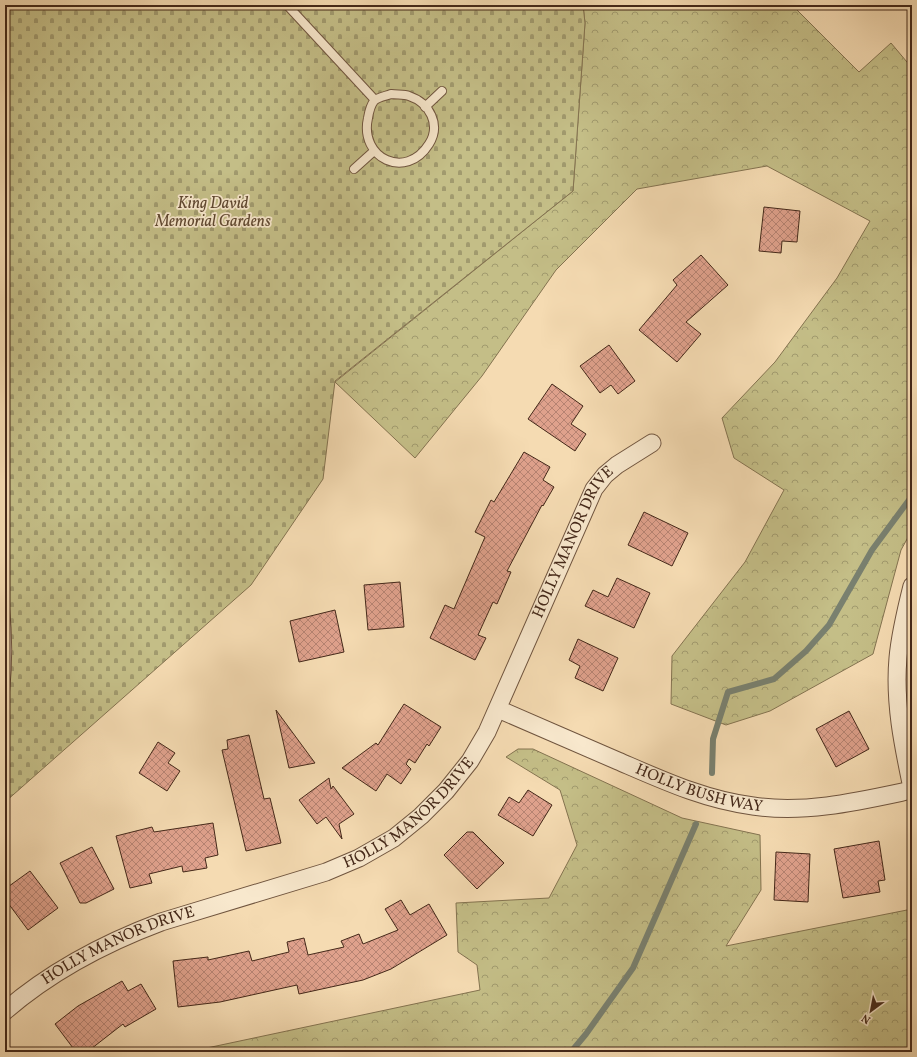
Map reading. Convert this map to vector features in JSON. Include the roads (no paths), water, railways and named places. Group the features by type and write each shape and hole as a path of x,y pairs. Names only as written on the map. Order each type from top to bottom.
{"street":[{"name":"HOLLY MANOR DRIVE","path":"5,1011 56,974 101,948 161,922 326,872 359,858 394,838 422,816 446,791 470,761 487,732 594,489 605,474 652,443"},
{"path":"912,586 903,622 898,659 898,702 905,754 912,789"},
{"name":"HOLLY BUSH WAY","path":"498,709 677,787 716,799 753,806 777,808 818,807 865,800 912,789"}],"lane":[{"path":"287,5 375,100"},
{"path":"425,107 442,91"},
{"path":"391,94 409,96 422,103 425,107 432,114 435,128 430,143 422,154 410,161 396,163 383,159 374,151 367,136 367,122 370,108 375,100 391,94"},
{"path":"354,169 374,151"},
{"path":"5,608 8,640 8,670 5,692"}],"waterway":[{"path":"712,773 713,739 728,692 774,679 806,651 829,625 872,550 912,496"},
{"path":"571,1052 586,1034 633,968 696,824"}],"park label":[{"name":"King David Memorial Gardens","path":"213,213"}]}
